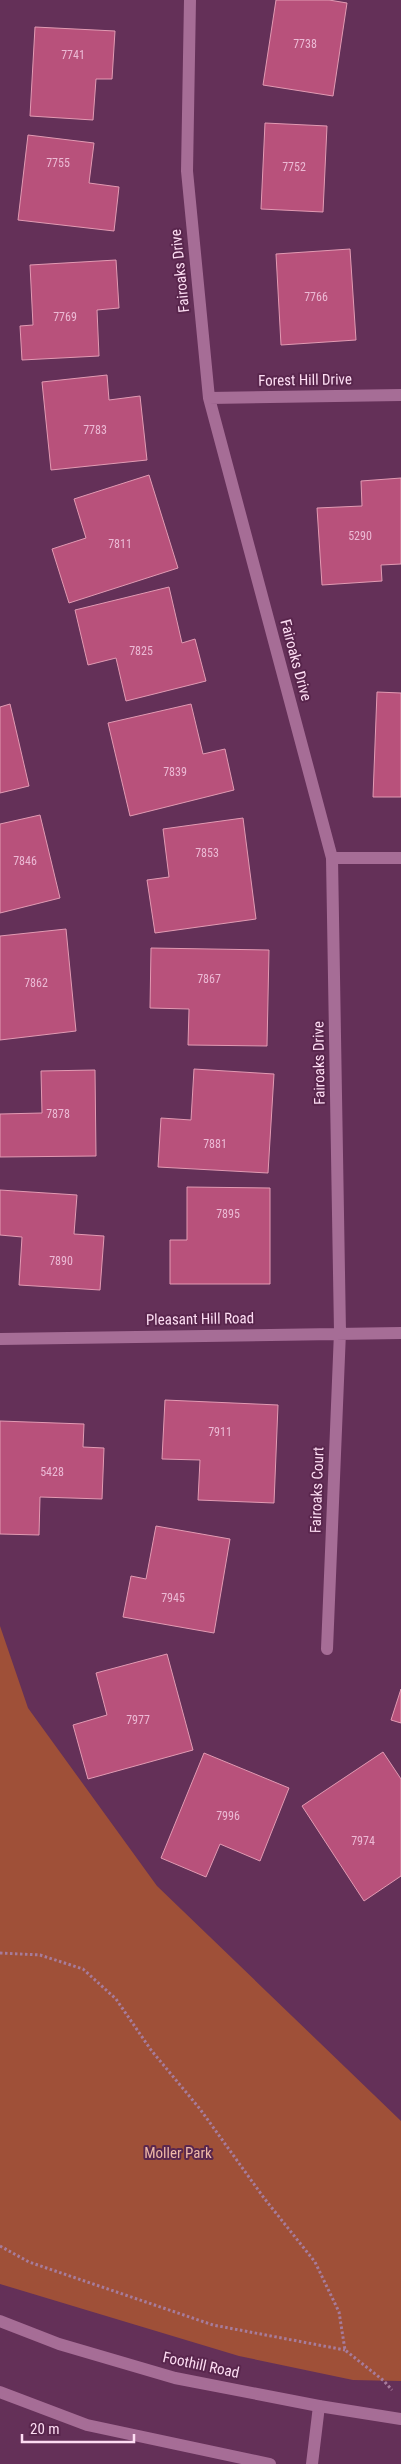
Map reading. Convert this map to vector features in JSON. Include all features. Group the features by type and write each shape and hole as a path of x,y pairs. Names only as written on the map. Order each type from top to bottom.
{"street":[{"name":"Fairoaks Drive","path":"190,0 187,171 209,398 332,858 340,1332"},
{"name":"Forest Hill Drive","path":"209,398 401,395"},
{"path":"332,858 401,858"},
{"name":"Pleasant Hill Road","path":"0,1339 340,1332 401,1333"},
{"name":"Fairoaks Court","path":"327,1649 340,1332"},
{"name":"Foothill Road","path":"0,2321 59,2344 175,2378 319,2406 401,2419"},
{"path":"0,2392 87,2425 270,2464"},
{"path":"312,2464 319,2406"}],"path":[{"path":"0,1953 40,1954 83,1969 116,1999 151,2050 200,2109 264,2198 315,2262 339,2312 345,2350"},
{"path":"0,2246 29,2262 213,2325 345,2350 384,2381 395,2394"}],"green space":[{"name":"Moller Park","path":"0,1626 28,1708 157,1886 401,2121 401,2381 353,2380 239,2356 0,2284"}],"building":[{"path":"276,0 329,0 347,3 333,96 263,85"},
{"path":"35,27 115,31 112,79 96,79 93,120 30,116"},
{"path":"265,123 327,126 323,212 261,209"},
{"path":"28,135 94,143 89,183 119,187 114,231 18,220"},
{"path":"350,249 356,340 281,345 276,254"},
{"path":"116,260 119,308 97,310 99,356 22,360 20,326 33,325 30,265"},
{"path":"107,375 109,400 140,396 147,460 51,470 42,382"},
{"path":"149,475 178,568 69,603 52,549 86,538 74,499"},
{"path":"401,478 401,564 381,565 382,581 322,585 317,508 362,506 361,481"},
{"path":"169,587 182,643 195,639 206,681 126,701 116,658 88,665 75,610"},
{"path":"377,692 401,693 401,797 373,797"},
{"path":"10,704 29,786 0,793 0,707"},
{"path":"191,704 203,754 225,749 234,790 130,816 108,723"},
{"path":"40,815 60,898 0,913 0,824"},
{"path":"243,818 256,919 155,933 147,880 169,877 163,829"},
{"path":"66,929 76,1031 0,1040 0,936"},
{"path":"151,948 269,950 267,1046 188,1045 189,1009 150,1008"},
{"path":"194,1069 274,1074 268,1173 158,1167 161,1118 191,1120"},
{"path":"95,1070 96,1156 0,1157 0,1114 42,1113 41,1071"},
{"path":"187,1187 270,1188 270,1284 170,1284 170,1240 187,1240"},
{"path":"0,1190 77,1195 74,1234 104,1236 100,1290 19,1285 22,1237 0,1235"},
{"path":"165,1400 278,1405 274,1503 198,1500 200,1460 162,1459"},
{"path":"0,1421 84,1424 83,1447 104,1448 102,1499 40,1497 39,1535 0,1534"},
{"path":"156,1526 230,1539 214,1633 123,1617 131,1576 146,1579"},
{"path":"167,1654 193,1750 88,1779 73,1725 107,1715 96,1673"},
{"path":"401,1689 401,1723 391,1720"},
{"path":"383,1752 401,1779 401,1876 364,1901 302,1806"},
{"path":"204,1753 289,1788 260,1861 220,1844 206,1877 161,1858"}]}
